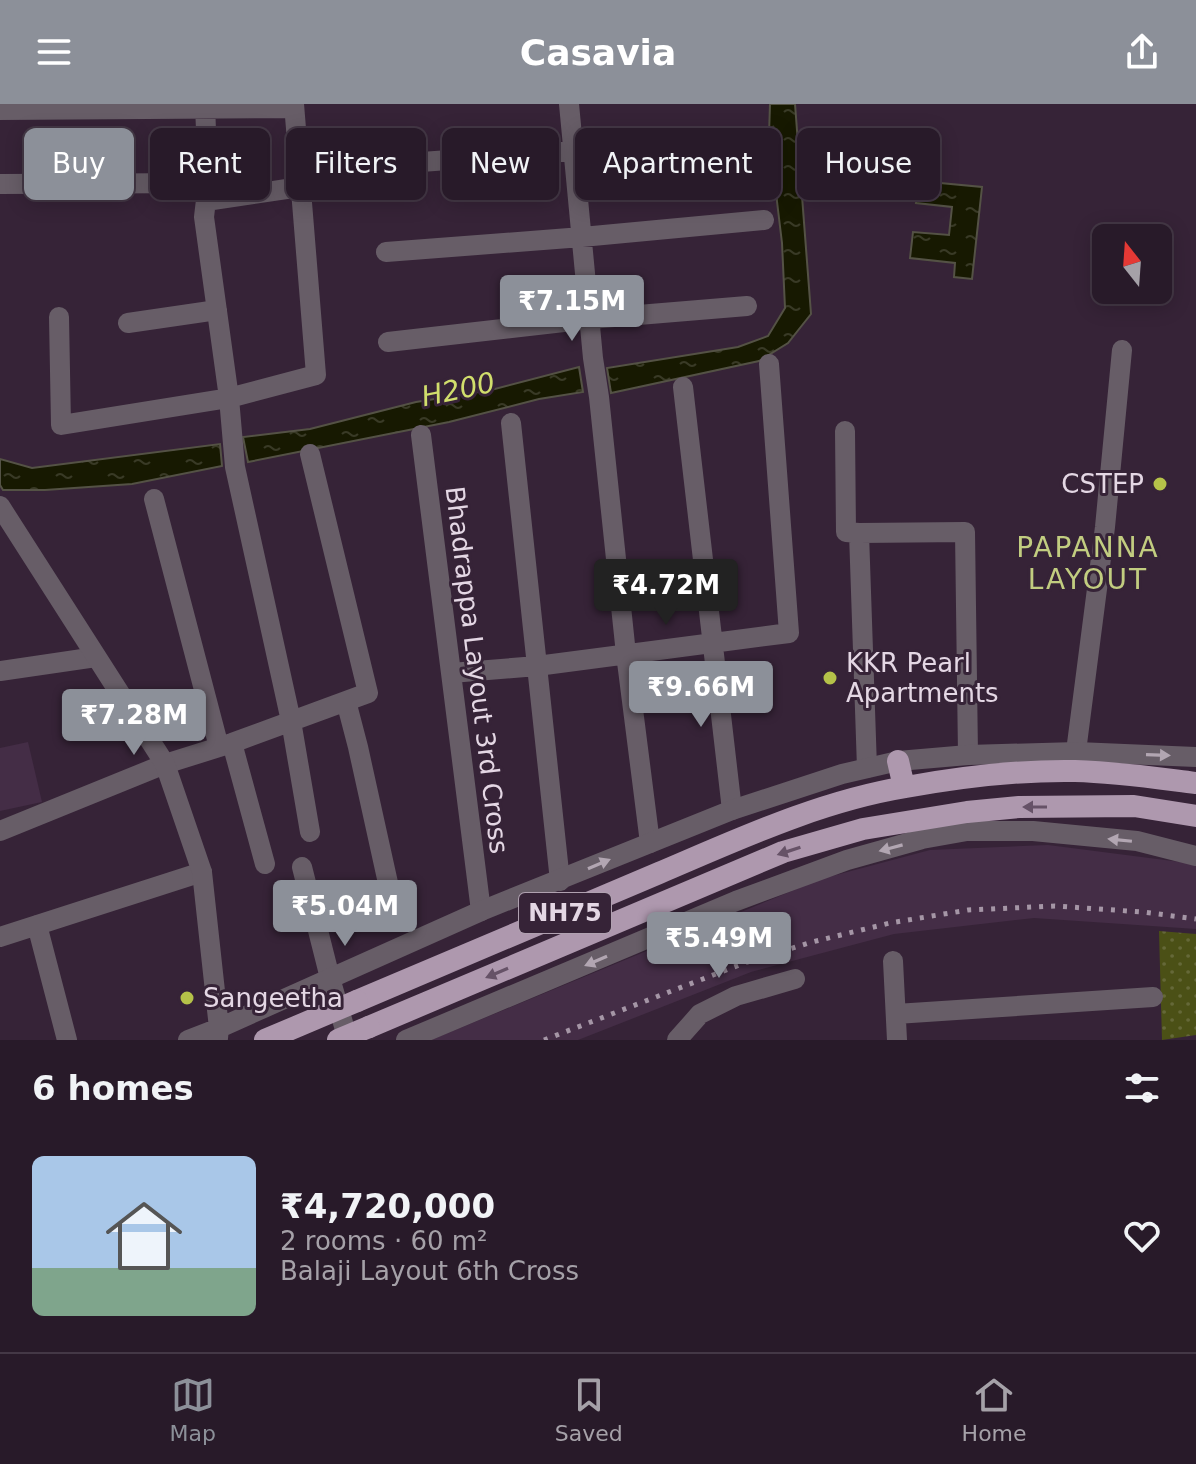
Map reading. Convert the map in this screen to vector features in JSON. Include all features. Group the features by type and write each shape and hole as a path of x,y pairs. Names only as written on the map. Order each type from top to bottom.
{"highway":[{"path":"898,761 904,787"},
{"name":"NH75","path":"265,1040 773,825 831,806 904,787 1016,773 1075,761 1132,775 1196,783"},
{"name":"NH75","path":"338,1040 783,852 863,829 967,822 1019,807 1134,806 1196,816"}],"street":[{"path":"569,104 593,358 650,843"},
{"path":"205,106 206,128"},
{"path":"0,110 294,106 296,128"},
{"path":"426,161 574,149"},
{"path":"0,184 150,190"},
{"path":"206,200 204,217 229,398 235,467 291,721 310,832"},
{"path":"59,317 61,425 229,398 316,375 301,200"},
{"path":"386,252 764,220"},
{"path":"388,342 590,319 747,306"},
{"path":"128,323 217,310"},
{"path":"1075,761 1105,527 1122,350"},
{"path":"451,673 537,666 789,633 769,364"},
{"path":"683,387 732,810"},
{"path":"511,423 560,881"},
{"path":"845,431 846,532 965,532 968,755"},
{"name":"Bhadrappa Layout 3rd Cross","path":"421,435 481,911"},
{"path":"0,831 165,764 368,693 310,454"},
{"path":"154,499 225,745 265,864"},
{"path":"0,506 165,764 202,872 219,1036"},
{"path":"859,533 867,768"},
{"path":"0,671 96,657"},
{"path":"346,701 390,892"},
{"path":"188,1040 219,1036 330,978 481,911 732,810 842,774 898,761 968,755 1075,761 1196,757"},
{"path":"406,1040 736,901 833,865 922,839 967,822 1137,841 1196,856"},
{"path":"302,867 348,1040"},
{"path":"0,937 202,872"},
{"path":"37,925 67,1040"},
{"path":"893,961 897,1040"},
{"path":"677,1040 700,1014 736,996 795,979"},
{"path":"896,1014 1153,997"}],"shaded area":[{"path":"28,742 42,802 0,811 0,748"},
{"path":"1048,845 1196,864 1196,929 1034,918 894,934 751,972 578,1040 431,1040 821,879 930,850"}],"green space":[{"path":"1159,931 1196,934 1196,1035 1162,1040"}],"water":[{"path":"770,104 795,104 797,200 802,200 811,314 788,343 759,361 611,393 607,368 738,347 768,336 785,308 777,200 781,200 781,128 769,128"},
{"path":"940,183 982,187 972,279 954,277 955,263 910,258 913,232 949,235 952,207 916,203 916,200 940,200"},
{"path":"579,367 583,392 248,462 243,437 310,429 416,402 491,390"},
{"path":"220,444 222,466 132,484 45,490 3,490 0,485 0,459 32,468"}],"railway":[{"path":"544,1040 747,962 890,923 968,910 1055,906 1196,919"}],"place":[{"name":"CSTEP","path":"1160,484"},
{"name":"KKR Pearl Apartments","path":"830,678"},
{"name":"Sangeetha","path":"187,998"}],"district":[{"name":"PAPANNA LAYOUT","path":"1088,563"}],"water label":[{"name":"H200","path":"458,389"}]}
